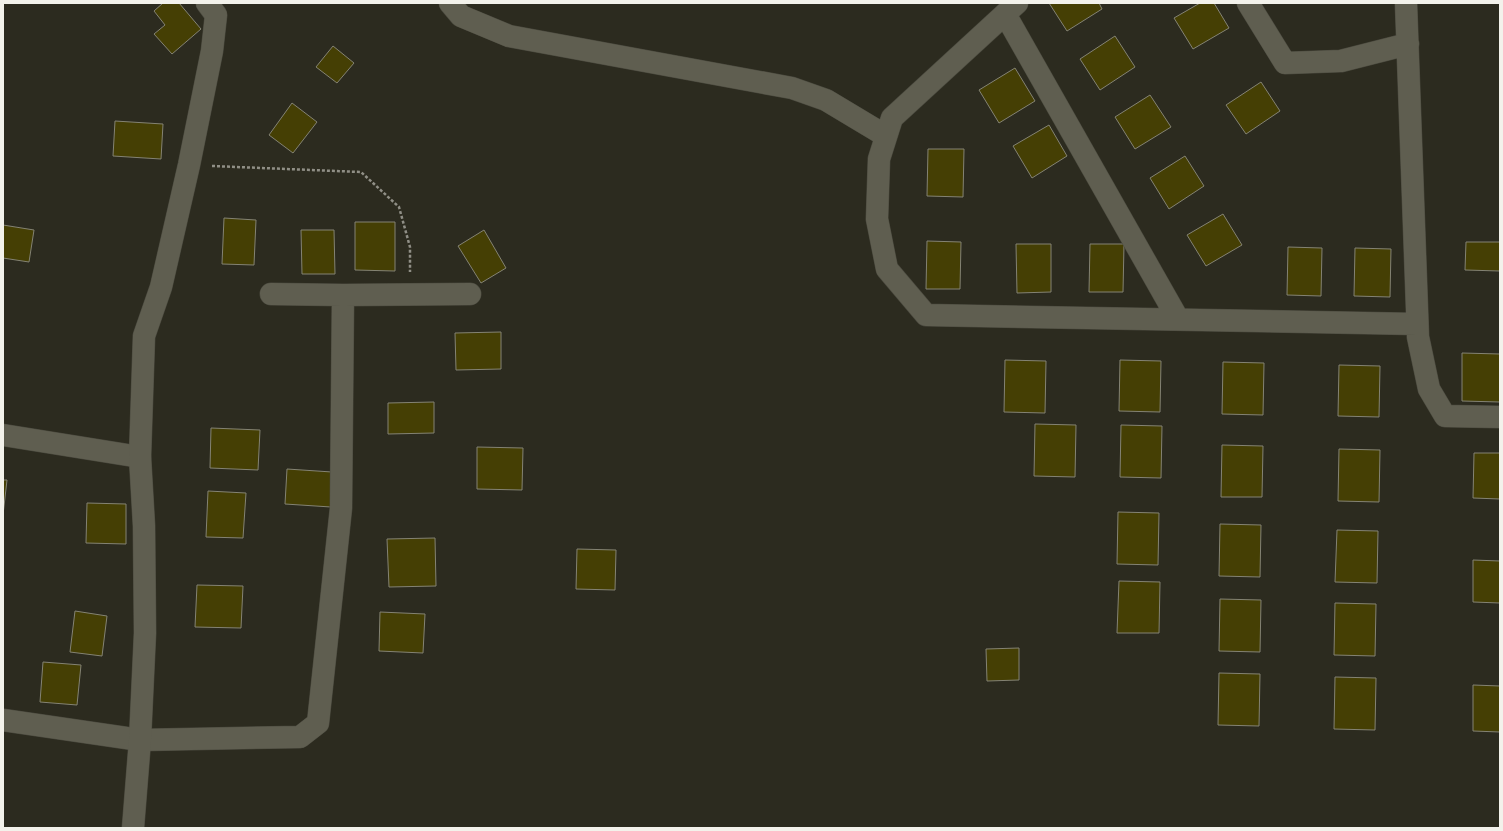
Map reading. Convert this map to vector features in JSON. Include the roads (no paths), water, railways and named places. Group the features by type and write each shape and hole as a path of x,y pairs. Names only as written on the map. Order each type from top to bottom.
{"street":[{"path":"133,828 140,740 145,633 144,526 140,457 144,336 161,287 189,165 212,51 216,15 208,3"},
{"path":"450,3 461,16 509,36 792,88 826,100 886,136"},
{"path":"1248,3 1285,63 1341,61 1408,44"},
{"path":"1406,3 1417,324 1418,337 1429,389 1445,416 1500,417"},
{"path":"1178,319 1011,8 892,118 879,159 877,219 887,269 926,315 1417,324"},
{"path":"270,294 470,294"},
{"path":"3,720 140,740 300,737 318,723 341,508 342,295"},
{"path":"3,435 140,457"}]}
